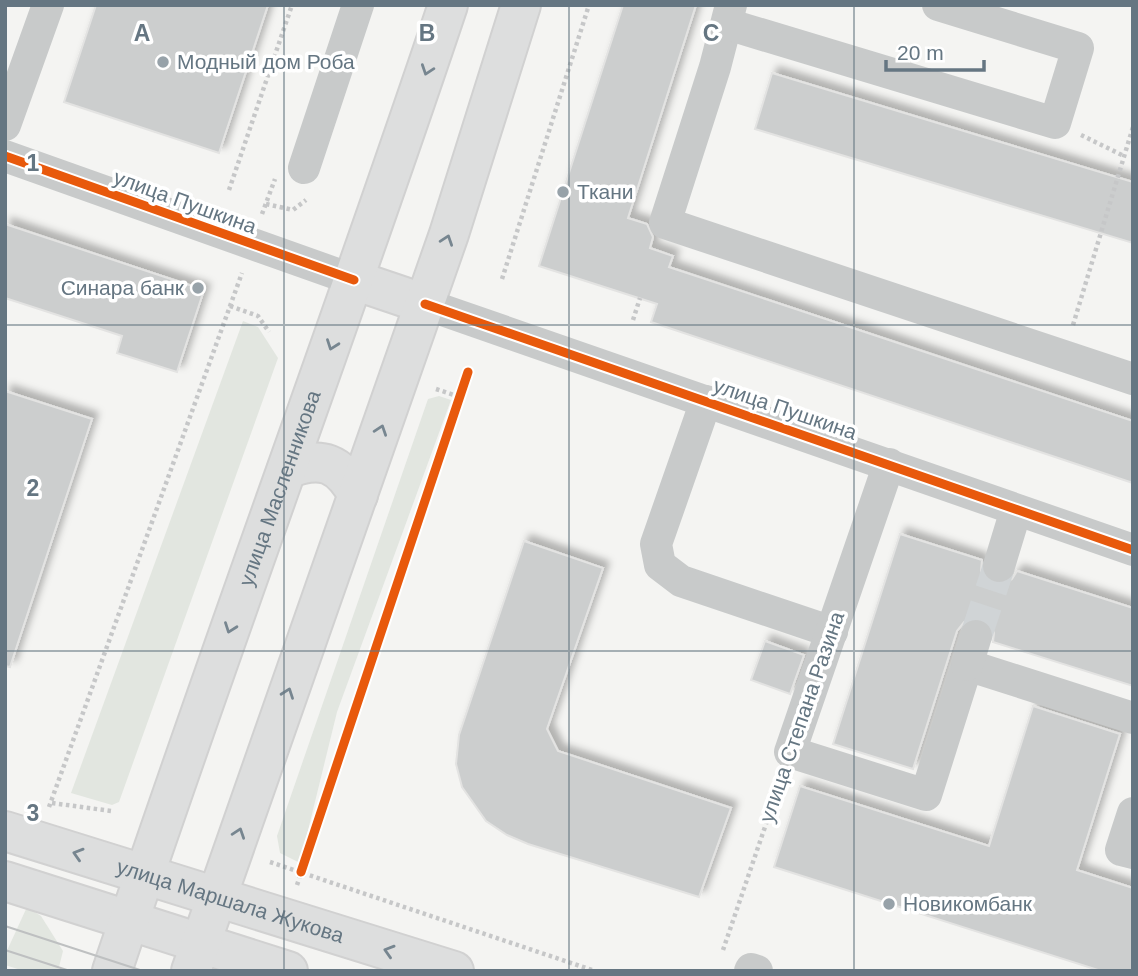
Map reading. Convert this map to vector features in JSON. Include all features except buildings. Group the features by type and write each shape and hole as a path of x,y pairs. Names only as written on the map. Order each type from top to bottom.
{"main road":[{"name":"улица Масленникова","path":"111,971 448,5"},
{"path":"196,957 425,304 521,5"},
{"name":"улица Пушкина","path":"354,280 425,304"},
{"path":"287,469 311,462 328,464 343,472 358,495"},
{"name":"улица Маршала Жукова","path":"5,831 454,971"},
{"path":"5,881 128,920 196,957 288,971"},
{"path":"128,920 217,897"}],"street":[{"path":"5,125 48,5"},
{"path":"306,183 358,5"},
{"path":"938,5 1078,48 1055,123 729,14 715,67 665,223 1133,379"},
{"name":"улица Пушкина","path":"5,156 354,280"},
{"name":"улица Пушкина","path":"425,304 1133,550"},
{"path":"706,401 656,544 660,565 681,581 832,632"},
{"name":"улица Степана Разина","path":"790,752 888,464"},
{"path":"999,566 1016,510"},
{"path":"790,752 926,795 972,651 1133,718"},
{"path":"1133,813 1121,850 1133,853"},
{"path":"750,971 757,971"}],"path":[{"path":"229,190 292,5"},
{"path":"502,279 590,5"},
{"path":"1055,123 1124,156"},
{"path":"1064,356 1133,127"},
{"path":"266,204 293,210 306,183"},
{"path":"111,811 52,803 242,273"},
{"path":"633,320 640,298"},
{"path":"230,306 258,316 269,332"},
{"path":"296,888 468,372"},
{"path":"436,389 460,397"},
{"path":"270,862 595,971"}],"shaded area":[{"path":"243,321 258,327 278,358 119,802 112,805 71,793"},
{"path":"439,396 451,400 337,712 300,863 280,853 277,836 428,399"},
{"path":"27,907 41,916 63,951 58,971 24,971 5,965 5,955"}],"tunnel":[{"path":"976,636 999,566"}],"tram line":[{"path":"5,926 143,971"},
{"path":"5,950 70,971"}],"cycle path":[{"path":"5,156 354,280"},
{"path":"425,304 1133,550"},
{"path":"301,872 468,372"}],"place":[{"name":"Модный дом Роба","path":"163,62"},
{"name":"Ткани","path":"563,192"},
{"name":"Синара банк","path":"198,288"},
{"name":"Новикомбанк","path":"889,904"}]}
